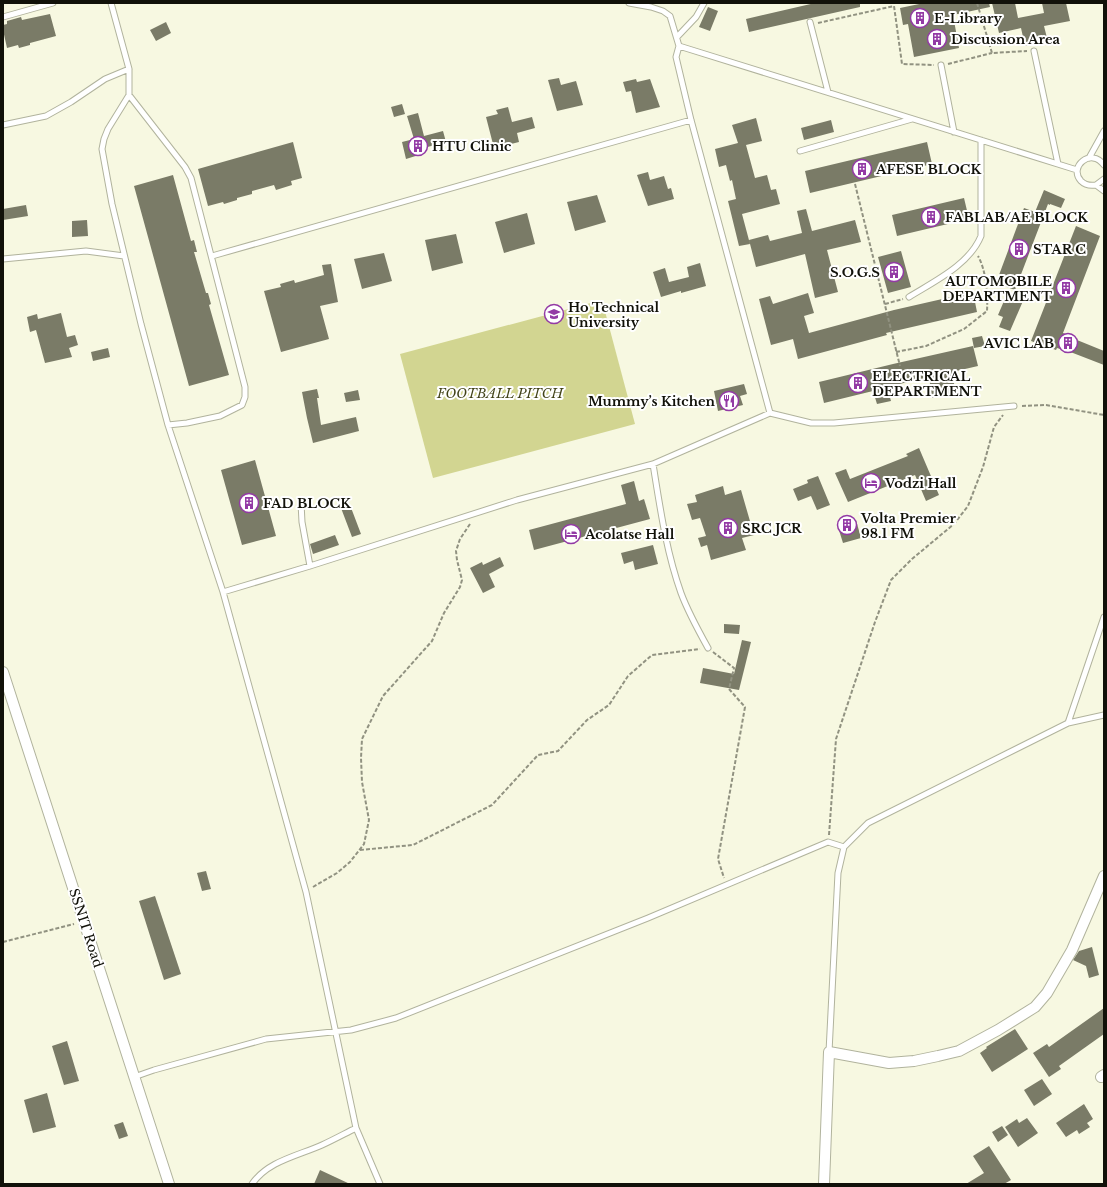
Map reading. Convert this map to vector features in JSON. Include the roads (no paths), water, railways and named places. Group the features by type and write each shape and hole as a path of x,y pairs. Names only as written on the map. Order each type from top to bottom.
{"street":[{"name":"SSNIT Road","path":"3,672 169,1184"},
{"path":"824,1184 829,1052 890,1063 914,1061 938,1056 959,1051 1036,1007 1047,993 1072,950 1104,876"}],"lane":[{"path":"3,17 53,3"},
{"path":"111,3 129,69 129,95 108,129 102,148 112,204 168,425 223,592 306,892 356,1128 380,1184"},
{"path":"629,3 651,7 670,16 679,46 676,58 770,413"},
{"path":"676,37 696,17 704,3"},
{"path":"810,23 828,92"},
{"path":"679,46 1078,170"},
{"path":"1034,51 1058,164"},
{"path":"941,65 954,132"},
{"path":"3,125 46,116 71,102 105,79 129,69"},
{"path":"129,95 185,167 191,178 245,387 245,397 242,405 220,416 187,423 168,425"},
{"path":"800,151 913,119"},
{"path":"212,256 692,120"},
{"path":"1089,158 1104,131"},
{"path":"909,297 946,274 977,246 981,236 981,140"},
{"path":"1104,164 1096,158 1089,158 1080,163 1078,170 1078,177 1089,186 1096,185 1104,179"},
{"path":"1096,185 1104,191"},
{"path":"3,259 86,251 124,256"},
{"path":"223,592 518,500 653,464 770,413 810,423 834,423 1014,406"},
{"path":"653,464 663,528 674,571 681,593 692,618 708,648"},
{"path":"301,503 302,522 310,566"},
{"path":"1068,723 1104,617"},
{"path":"829,1052 838,873 844,847 868,823 1068,723 1104,715"},
{"path":"134,1077 266,1039 355,1029 396,1018 432,1005 730,884 828,842 844,847"},
{"path":"252,1184 258,1175 280,1161 322,1145 356,1128"}],"place":[{"name":"E-Library","path":"920,18"},
{"name":"Discussion Area","path":"937,39"},
{"name":"HTU Clinic","path":"418,146"},
{"name":"AFESE BLOCK","path":"862,169"},
{"name":"FABLAB/AE BLOCK","path":"931,217"},
{"name":"STAR C","path":"1019,249"},
{"name":"S.O.G.S","path":"894,272"},
{"name":"AUTOMOBILE DEPARTMENT","path":"1066,288"},
{"name":"Ho Technical University","path":"554,314"},
{"name":"AVIC LAB","path":"1068,343"},
{"name":"ELECTRICAL DEPARTMENT","path":"858,383"},
{"name":"Mummy’s Kitchen","path":"729,401"},
{"name":"Vodzi Hall","path":"871,483"},
{"name":"FAD BLOCK","path":"249,503"},
{"name":"Volta Premier 98.1 FM","path":"847,525"},
{"name":"SRC JCR","path":"728,528"},
{"name":"Acolatse Hall","path":"571,534"}],"park label":[{"name":"FOOTBALL PITCH","path":"500,393"}]}
